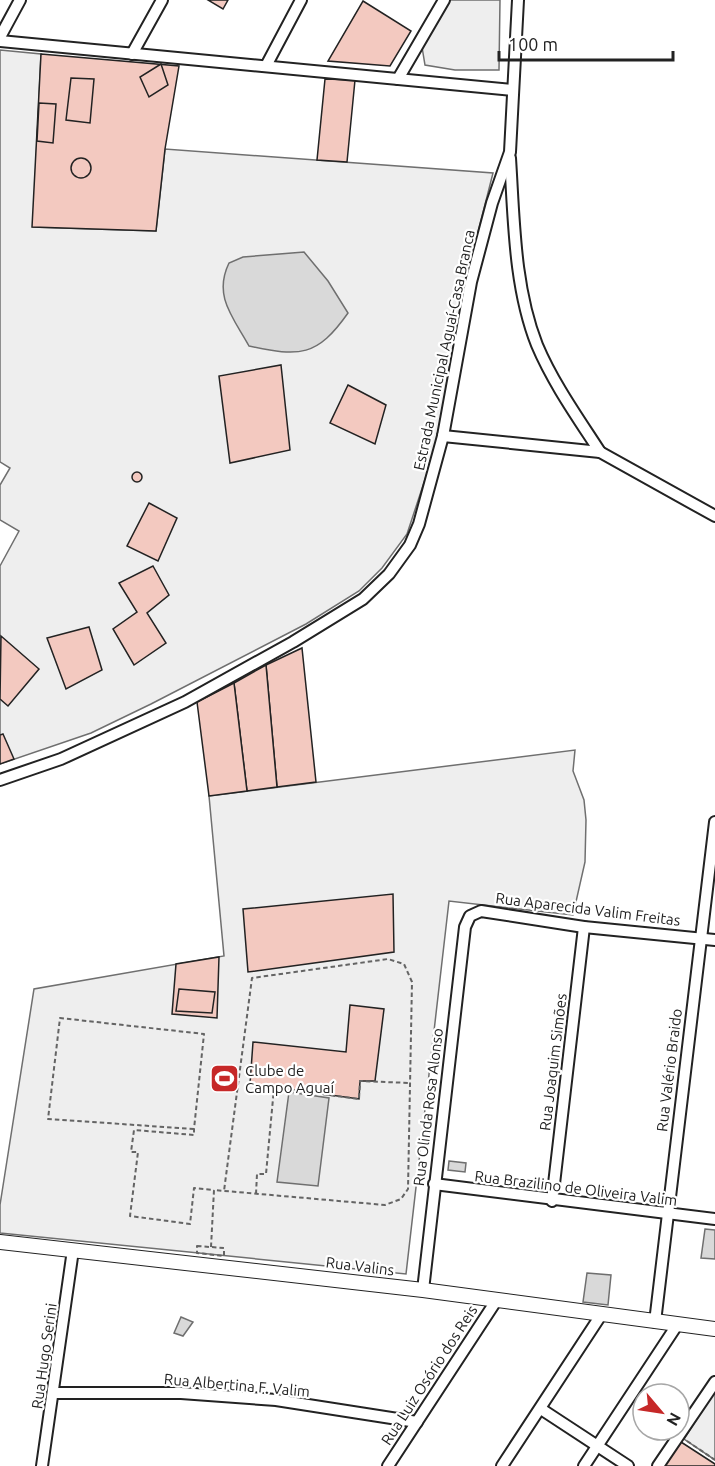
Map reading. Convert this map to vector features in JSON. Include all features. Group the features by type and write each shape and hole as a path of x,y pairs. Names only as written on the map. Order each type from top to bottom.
{"street":[{"path":"20,0 0,39 132,54 513,90"},
{"path":"132,54 162,0"},
{"path":"266,66 301,0"},
{"path":"398,79 444,0"},
{"name":"Estrada Municipal Aguaí-Casa Branca","path":"0,780 61,759 184,702 293,642 363,599 388,574 410,545 419,524 443,436 471,282 492,203 510,152 518,0"},
{"path":"510,152 515,237 524,294 537,344 559,388 600,452"},
{"path":"443,436 600,452 715,516"},
{"name":"Rua Valério Braido","path":"655,1322 699,938 715,822"},
{"name":"Rua Aparecida Valim Freitas","path":"465,927 470,916 481,911 584,927 715,940"},
{"name":"Rua Olinda Rosa Alonso","path":"423,1290 465,927"},
{"name":"Rua Joaquim Simões","path":"552,1200 584,927"},
{"name":"Rua Brazilino de Oliveira Valim","path":"434,1184 667,1215 715,1219"},
{"name":"Rua Valins","path":"0,1242 423,1290 715,1329"},
{"name":"Rua Hugo Serini","path":"42,1466 55,1393 73,1250"},
{"name":"Rua Luiz Osório dos Reis","path":"388,1466 496,1301"},
{"path":"502,1466 601,1315"},
{"path":"584,1466 677,1325"},
{"path":"658,1466 715,1382"},
{"name":"Rua Albertina F. Valim","path":"55,1393 181,1393 276,1400 417,1422"},
{"path":"541,1409 628,1466"}],"path":[{"path":"194,1129 48,1119 60,1018 204,1034 194,1135 134,1130 131,1152 138,1152 130,1216 190,1224 194,1188 224,1191 256,1194 385,1205 401,1199 408,1189 412,982 404,964 388,959 252,978 224,1191"},
{"path":"256,1194 257,1174 266,1174 274,1088 358,1099 360,1081 410,1083"},
{"path":"211,1247 214,1190"},
{"path":"197,1246 211,1247 224,1248 224,1256 197,1253 197,1246"},
{"path":"688,1442 715,1460"}],"shaded area":[{"path":"450,0 500,0 499,70 455,70 425,65 422,47"},
{"path":"0,50 41,54 33,227 156,231 165,149 493,173 471,260 438,440 407,534 382,568 359,591 306,624 151,704 91,733 0,764 0,566 19,531 0,520 0,485 10,468 0,462"},
{"path":"304,252 328,281 348,313 327,338 306,350 282,352 249,346 231,316 224,296 223,286 229,263 243,257"},
{"name":"Clube de Campo Aguaí","path":"575,750 573,771 584,800 586,820 585,862 573,915 449,901 406,1274 0,1233 0,1205 34,989 224,956 209,796"},
{"path":"289,1092 329,1098 318,1186 277,1182"},
{"path":"449,1161 466,1163 465,1172 448,1170"},
{"path":"705,1229 715,1230 715,1259 701,1258"},
{"path":"587,1273 611,1275 608,1305 583,1302"},
{"path":"181,1317 193,1322 183,1336 174,1333"},
{"path":"715,1391 715,1460 688,1442 691,1442 691,1428"}],"building":[{"path":"208,0 228,0 223,9"},
{"path":"363,1 411,31 390,66 328,61"},
{"path":"41,54 179,66 165,149 156,231 32,227"},
{"path":"161,64 168,85 149,97 140,77"},
{"path":"71,78 94,79 90,123 66,120"},
{"path":"325,79 355,80 347,162 317,160"},
{"path":"39,103 56,104 53,143 37,141"},
{"path":"77,158 85,158 91,164 91,172 85,178 77,178 71,172 71,164"},
{"path":"281,365 290,450 230,463 219,376"},
{"path":"348,385 386,405 375,444 330,423"},
{"path":"137,472 141,473 141,481 137,482 133,481 132,477 133,473"},
{"path":"149,503 177,518 158,561 127,546"},
{"path":"153,566 169,595 147,613 166,643 134,665 113,629 137,612 119,583"},
{"path":"89,627 102,670 66,689 47,638"},
{"path":"1,636 39,669 8,706 0,699"},
{"path":"302,648 316,782 277,787 266,665"},
{"path":"266,665 277,787 247,791 234,683"},
{"path":"234,683 247,791 209,796 197,702"},
{"path":"3,734 14,759 0,764 0,735"},
{"path":"393,894 394,952 248,972 243,909"},
{"path":"219,957 217,1018 172,1014 176,964"},
{"path":"179,989 215,992 212,1013 176,1011"},
{"path":"350,1005 384,1009 375,1081 360,1081 359,1099 250,1084 253,1042 346,1052"},
{"path":"681,1442 715,1464 715,1466 664,1466"}],"place":[{"name":"Clube de Campo Aguaí","path":"224,1079"}]}
